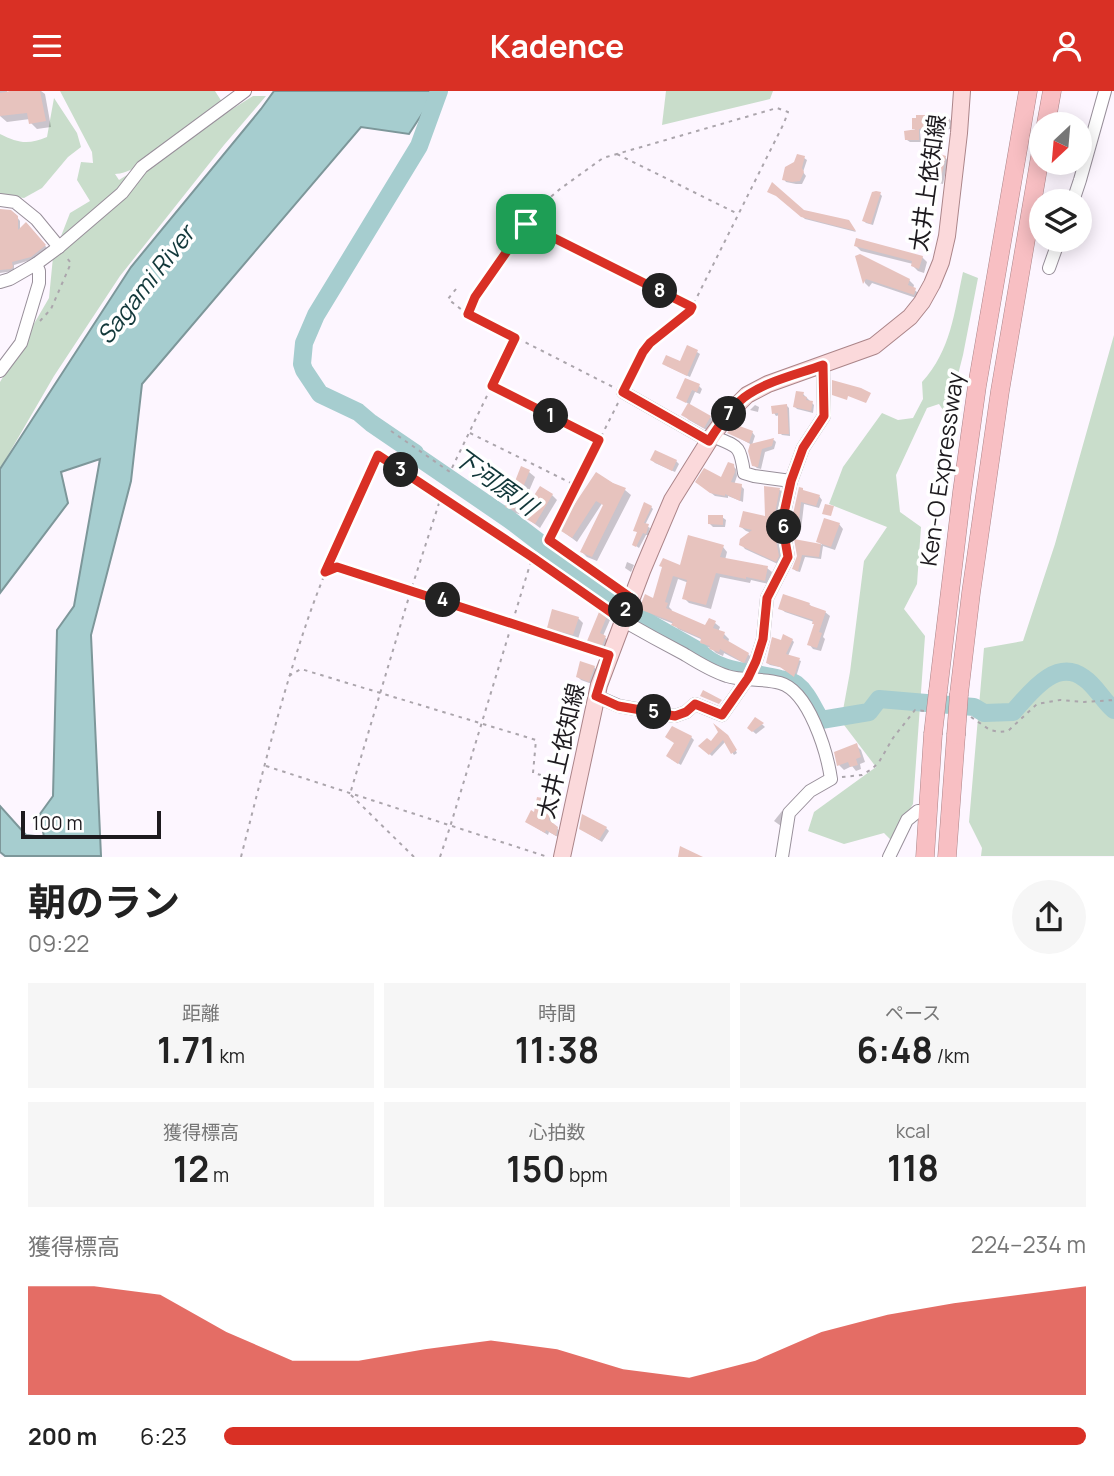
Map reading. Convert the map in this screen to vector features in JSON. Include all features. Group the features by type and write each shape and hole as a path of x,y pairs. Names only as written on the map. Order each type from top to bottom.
{"highway":[{"name":"Ken-O Expressway","path":"925,856 933,734 962,492 977,386 1028,91"},
{"path":"1048,112 1052,91"},
{"name":"Ken-O Expressway","path":"947,856 959,694 971,593 1000,391 1037,175"}],"main road":[{"name":"太井上依知線","path":"562,856 596,696 631,598 673,500 711,438 729,413 747,395 768,384 874,346 910,317 922,302 941,262 947,236 960,133 962,91"}],"street":[{"path":"0,282 36,264 59,247 122,193 142,167 245,91"},
{"path":"1077,189 1105,91"},
{"path":"0,200 15,202 36,219 59,247"},
{"path":"1049,268 1055,252"},
{"path":"0,371 21,343 38,282 39,271 36,264"},
{"path":"596,696 618,706 675,716 686,712 695,704 722,715 748,678 763,639 767,598 788,557 784,513 791,481 803,448 824,416 823,365"},
{"path":"623,392 711,438 737,447 742,454 744,473 791,481"},
{"path":"623,619 710,669 729,677 784,684 804,705 822,739 831,779 810,791 789,813 782,856"},
{"path":"889,856 907,820 918,811"}],"path":[{"path":"468,314 475,297 538,208 603,158 777,108 788,112 785,123 690,311 650,343 643,352 549,540 631,598"},
{"path":"617,154 739,214"},
{"path":"526,224 692,307"},
{"path":"36,326 51,309 71,263"},
{"path":"456,289 449,299 468,314 623,392"},
{"path":"391,431 450,472 515,338"},
{"path":"492,386 599,440"},
{"path":"469,433 576,486"},
{"path":"241,856 289,676 325,572 378,455 623,619"},
{"path":"349,794 442,496"},
{"path":"440,856 532,557"},
{"path":"325,572 337,567 609,655"},
{"path":"289,676 301,669 536,740 533,773 577,783"},
{"path":"1084,702 1114,700"},
{"path":"265,766 548,856"},
{"path":"349,794 414,856"}],"green space":[{"path":"60,91 215,91 222,102 154,156 126,172 115,174 119,180 253,96 266,96 120,276 54,376 0,469 0,382 49,298 53,257 70,213 90,201 77,180 81,162 93,163 92,152"},
{"path":"666,91 773,91 770,99 662,125"},
{"path":"54,98 77,133 81,147 68,157 42,188 24,198 0,195 0,134 23,142 47,137"},
{"path":"963,272 978,278 948,414 939,404 927,408 896,475 900,512 921,527 917,584 904,609 925,636 913,804 891,840 884,833 844,844 808,831 814,812 876,767 841,721 864,561 887,527 829,504 843,467 882,413 898,420 913,418 923,399 922,382 939,357 950,330"},
{"path":"1114,335 1114,856 981,856 982,848 969,822 984,648 1023,641 1055,544"}],"water":[{"name":"Sagami River","path":"274,91 437,91 409,134 361,127 142,384 131,481 91,635 101,856 5,856 0,852 0,806 26,835 44,837 40,814 53,796 57,630 74,606 100,459 61,472 68,503 0,593 0,469 131,267"}],"building":[{"path":"40,91 46,121 29,124 27,113 0,116 0,93"},
{"path":"916,115 934,115 935,118 949,116 949,127 919,129 919,140 905,140 904,131 917,129 912,129 912,118 916,118"},
{"path":"797,154 805,156 802,168 804,172 800,181 782,180 785,167 794,162"},
{"path":"940,154 946,156 940,182 930,180 933,161 937,162"},
{"path":"772,182 804,210 849,220 856,231 801,217 776,196 767,192"},
{"path":"872,192 881,192 871,224 862,221"},
{"path":"0,209 11,210 18,216 18,230 26,222 46,245 31,257 12,262 11,269 0,270"},
{"path":"856,238 923,256 919,269 911,266 912,261 854,246"},
{"path":"860,254 910,279 908,285 916,288 914,295 866,279 863,284 855,256"},
{"path":"687,345 698,350 687,376 662,364 666,355 680,361"},
{"path":"685,378 700,384 697,392 692,390 686,403 676,398"},
{"path":"832,380 871,393 866,403 848,396 847,400 832,395"},
{"path":"796,391 804,392 806,400 813,401 811,411 793,407"},
{"path":"688,403 711,416 704,428 681,415"},
{"path":"787,404 789,434 778,434 778,413 772,414 771,406"},
{"path":"734,424 753,431 749,443 727,433"},
{"path":"774,438 772,446 762,449 758,467 752,466 748,451 750,444"},
{"path":"655,450 677,460 672,471 650,460"},
{"path":"728,462 734,464 735,472 731,482 742,484 740,501 725,494 710,493 695,482 704,468 721,477"},
{"path":"521,466 530,470 514,510 505,507"},
{"path":"596,472 626,488 592,557 580,552 603,505 596,501 572,538 558,529"},
{"path":"540,486 553,494 535,524 521,516"},
{"path":"764,486 780,488 775,513 779,556 776,562 739,545 740,539 752,530 739,527 743,511 765,516"},
{"path":"799,487 820,495 816,506 801,502 798,528 793,527 793,514"},
{"path":"644,502 652,506 644,523 649,524 646,534 643,533 636,547 632,545 637,532 633,531"},
{"path":"825,504 834,506 831,516 822,514"},
{"path":"708,515 723,515 723,525 708,524"},
{"path":"824,518 840,523 831,547 816,542"},
{"path":"688,535 724,545 720,557 768,566 765,581 716,573 706,605 682,599 687,580 673,576 665,602 668,603 666,608 705,625 709,618 716,621 713,628 725,632 723,638 749,653 744,663 720,649 719,652 709,649 710,646 700,643 701,638 671,625 673,622 639,609 645,594 653,598 663,558 680,565"},
{"path":"794,539 821,544 819,557 802,555 798,571 792,569 797,556"},
{"path":"783,594 826,611 817,648 807,645 813,620 778,609"},
{"path":"552,609 579,617 573,635 547,628"},
{"path":"599,612 607,616 600,633 606,636 602,646 587,641"},
{"path":"783,634 793,639 786,654 800,658 794,677 780,667 766,663 772,637 781,640"},
{"path":"580,661 595,666 589,682 576,677"},
{"path":"703,690 722,700 719,704 700,696"},
{"path":"755,717 764,723 752,732 747,728"},
{"path":"713,723 728,735 737,750 731,754 723,740 709,755 698,746 707,738 711,741 718,732"},
{"path":"672,726 692,736 678,764 666,756 674,743 665,737"},
{"path":"857,743 861,757 856,759 858,765 850,767 848,762 837,766 834,752"},
{"path":"537,797 553,800 549,820 558,827 556,836 525,822 531,810 534,812"},
{"path":"582,814 607,827 599,840 579,829"},
{"path":"680,846 703,857 678,857"}],"waterway":[{"name":"下河原川","path":"439,91 419,146 316,315 304,343 302,364 320,394 358,412 510,520 630,612 726,668 793,682 807,696 821,720 869,712 879,699 974,707 984,713 1013,712 1044,680 1063,672 1084,678 1114,710"}],"route":[{"path":"526,224 692,307 650,343 623,392 709,441 729,413 747,395 768,384 823,365 824,416 803,448 791,481 784,513 788,557 767,598 763,639 756,661 748,678 722,715 695,704 686,712 675,716 618,706 596,696 609,655 337,567 325,572 378,455 622,620 631,598 549,540 599,440 492,386 515,338 468,314 475,297 526,224"}]}
